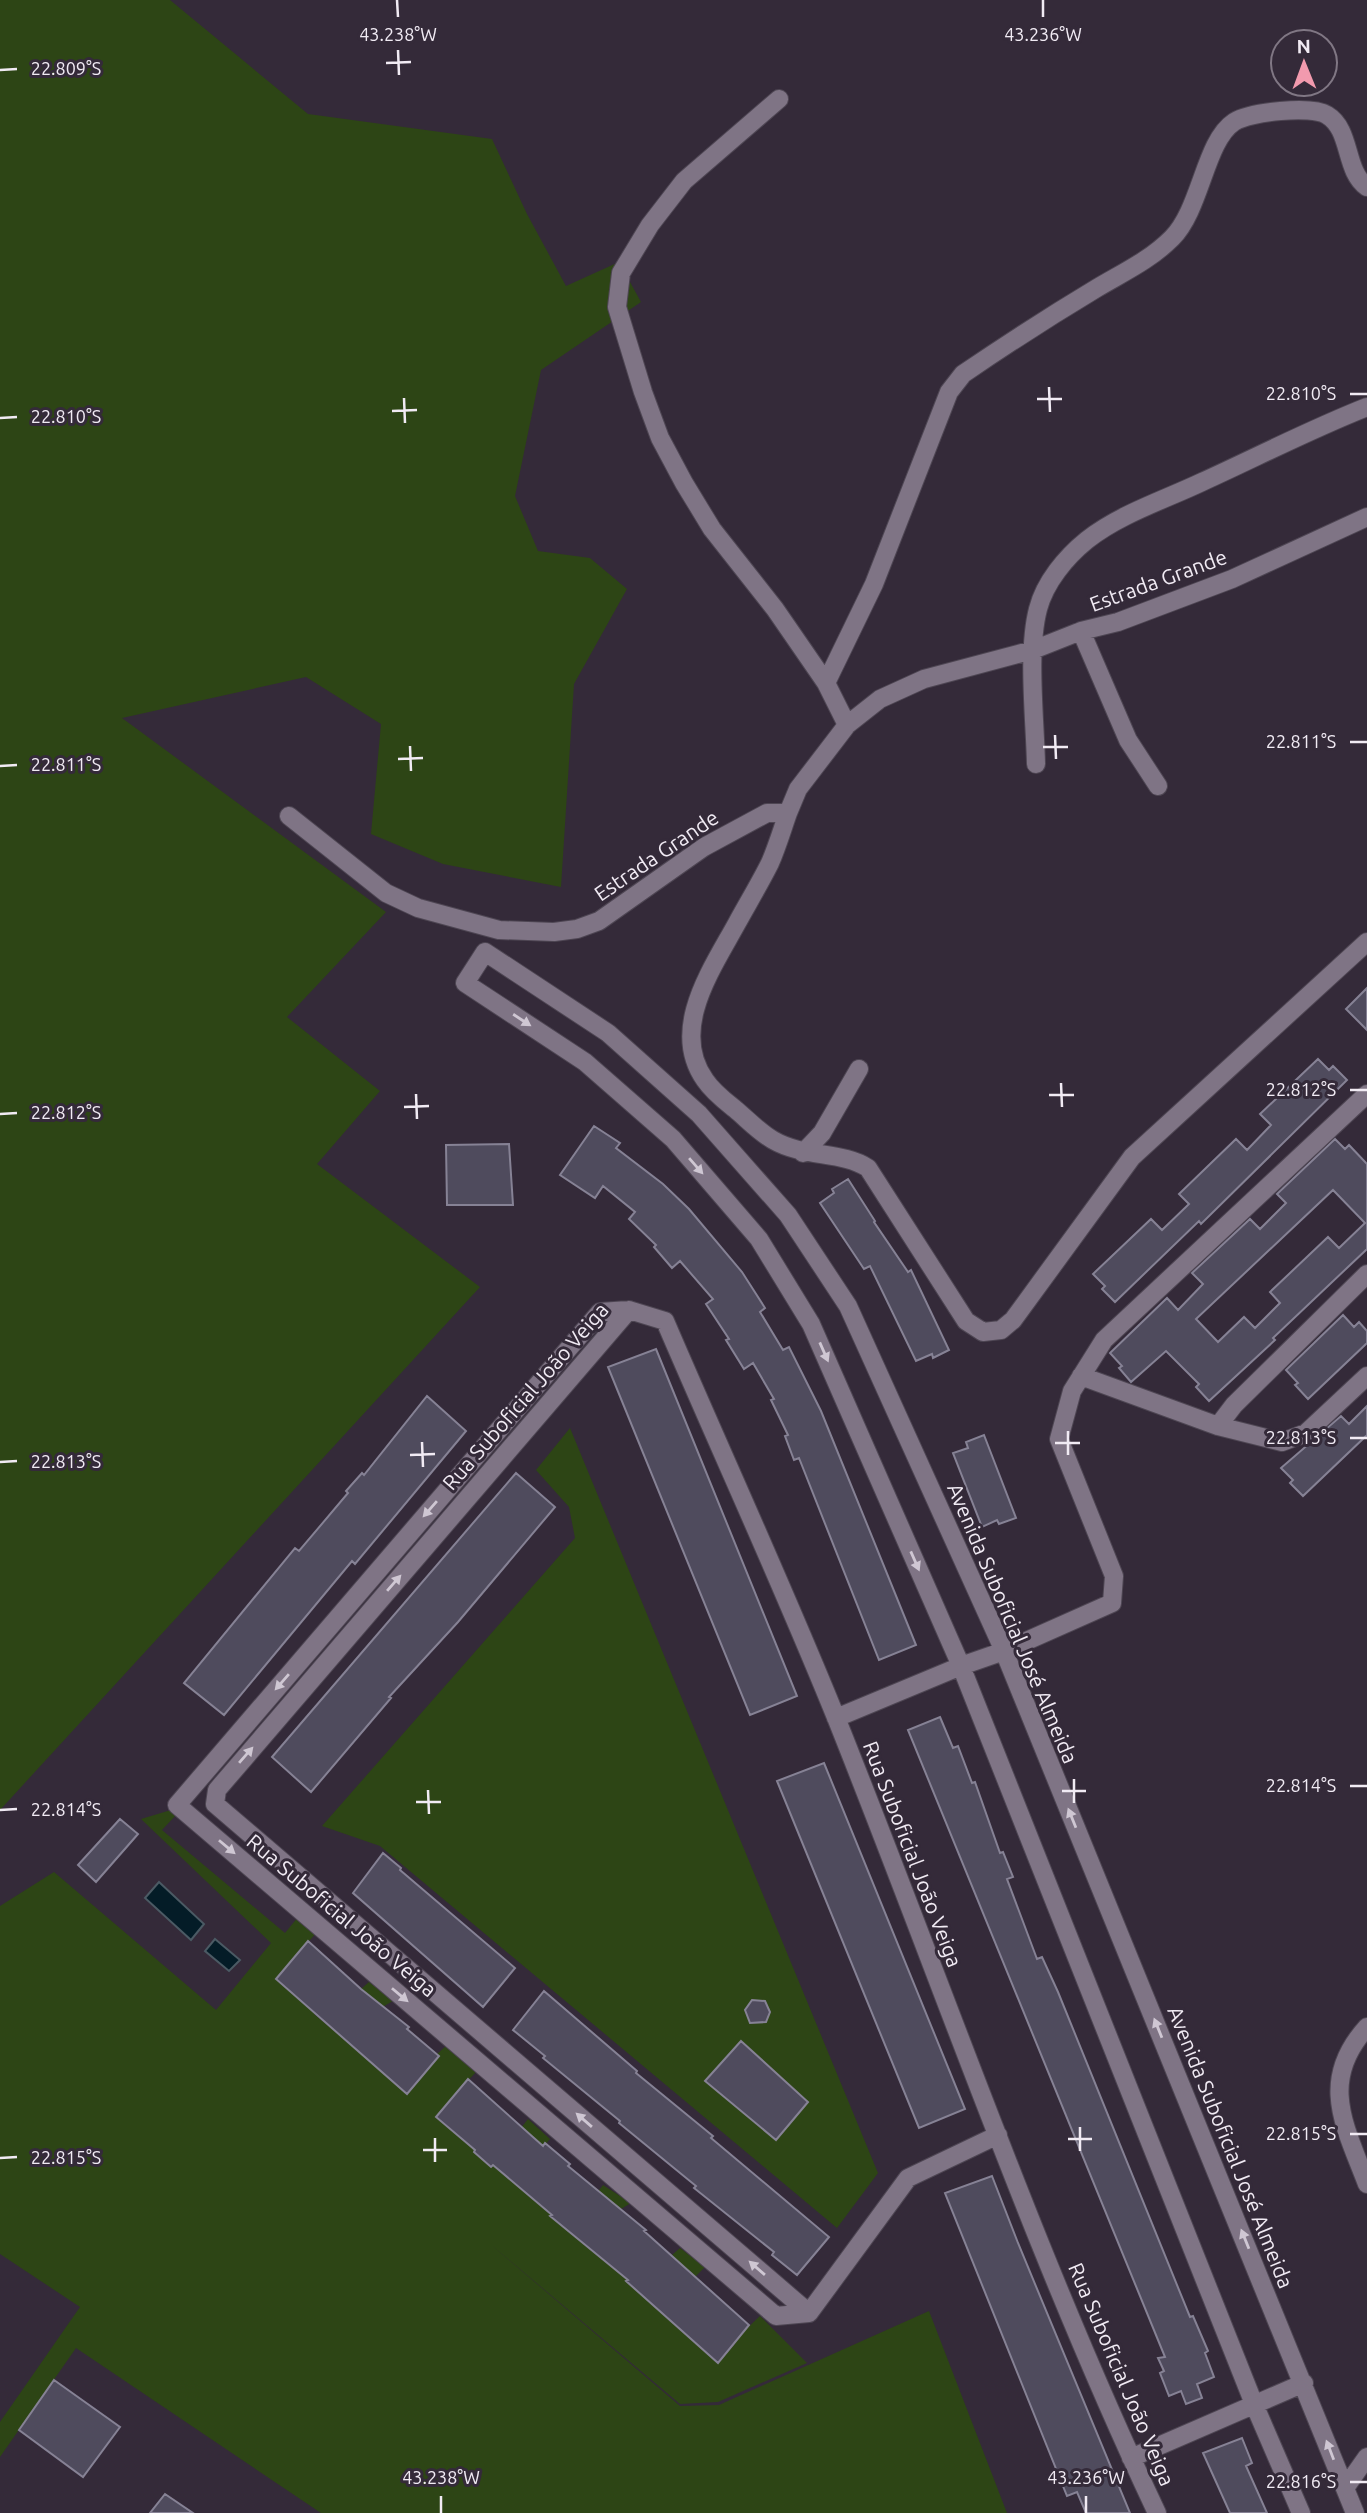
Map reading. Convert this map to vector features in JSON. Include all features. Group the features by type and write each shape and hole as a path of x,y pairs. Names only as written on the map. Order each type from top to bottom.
{"street":[{"path":"779,99 684,181 650,225 621,273 617,307 660,438 684,483 712,529 775,609 826,683 847,725"},
{"path":"826,683 874,584 949,392 963,374 1088,293 1144,263 1174,236 1194,205 1220,137 1231,124 1260,112 1315,111 1328,115 1338,127 1357,180 1367,187"},
{"path":"1036,764 1033,650 1039,607 1059,567 1088,540 1125,517 1367,407"},
{"name":"Estrada Grande","path":"289,816 386,893 418,908 499,930 554,932 577,929 599,921 704,847 767,813 788,813 798,789 847,725 880,699 924,679 1033,650 1081,631 1118,622 1232,579 1367,517"},
{"path":"1081,631 1128,740 1158,786"},
{"path":"788,813 771,861 701,989 692,1026 696,1063 704,1080 716,1094 772,1139 803,1153 847,1159 868,1168 966,1321 983,1332 1001,1330 1013,1320 1132,1157 1367,942"},
{"name":"Avenida Suboficial José Almeida","path":"961,1666 811,1324 759,1239 673,1139 585,1062 465,983 485,952 608,1033 699,1114 788,1215 848,1306 1004,1651 1355,2513"},
{"path":"803,1153 822,1133 859,1069"},
{"path":"836,1717 1004,1651 1112,1603 1114,1576 1059,1439 1072,1391 1104,1340 1367,1094"},
{"path":"1218,1426 1234,1405 1367,1274"},
{"name":"Rua Suboficial João Veiga","path":"629,1310 216,1790 215,1804 809,2313"},
{"name":"Rua Suboficial João Veiga","path":"809,2313 776,2316 177,1805 600,1312 629,1310 665,1321 836,1717 998,2136 1131,2458 1157,2513"},
{"path":"1081,1376 1218,1426 1282,1442 1306,1433 1367,1376"},
{"path":"961,1666 1254,2404 1301,2513"},
{"path":"1367,2027 1348,2051 1339,2078 1339,2099 1348,2134 1367,2184"},
{"path":"809,2313 908,2178 998,2136"},
{"path":"1131,2458 1304,2383"},
{"path":"1345,2488 1367,2458"}],"green space":[{"path":"0,0 170,0 308,114 492,139 527,214 566,286 619,262 641,302 541,370 515,496 538,551 590,558 627,589 574,684 561,887 443,864 371,834 381,724 306,677 122,718 386,912 287,1017 380,1091 317,1164 480,1287 0,1810"},
{"path":"570,1428 878,2173 837,2228 380,1846 322,1826 575,1538 569,1507 536,1470"},
{"path":"171,1810 177,1814 162,1830 285,1933 298,1917 317,1932 276,1979 293,1994 322,2004 314,2014 332,2029 369,1982 393,2001 384,2006 373,2019 390,2080 408,2094 424,2074 416,2068 439,2056 437,2054 446,2046 477,2071 457,2092 458,2103 451,2099 436,2117 480,2140 474,2152 491,2166 528,2119 550,2139 513,2182 530,2196 559,2206 550,2216 568,2231 603,2185 631,2203 621,2209 610,2222 635,2272 627,2282 644,2296 675,2258 672,2255 680,2248 705,2267 684,2288 709,2338 701,2348 718,2363 735,2344 727,2336 740,2335 760,2316 807,2363 718,2402 680,2404 489,2243 680,2406 719,2405 929,2311 1007,2513 321,2513 76,2348 0,2457 0,2422 80,2307 0,2254 0,1906 54,1872 216,2010 271,1943 141,1819"}],"water":[{"path":"159,1882 204,1924 191,1940 145,1898"},
{"path":"215,1939 240,1960 229,1971 205,1951"}],"building":[{"path":"1367,988 1367,1030 1346,1009"},
{"path":"1318,1059 1329,1070 1333,1066 1347,1080 1201,1224 1199,1221 1115,1302 1102,1289 1105,1286 1093,1274 1151,1219 1162,1230 1189,1204 1179,1194 1236,1139 1247,1150 1271,1125 1260,1114"},
{"path":"594,1126 620,1143 616,1148 663,1184 689,1209 742,1272 765,1308 760,1312 783,1350 789,1347 821,1411 916,1645 879,1660 799,1458 794,1460 785,1436 788,1435 771,1400 774,1399 753,1363 744,1369 726,1340 729,1339 706,1304 713,1299 680,1261 672,1268 654,1247 656,1245 629,1219 635,1212 603,1186 595,1198 560,1175"},
{"path":"1335,1139 1345,1149 1349,1145 1367,1164 1367,1249 1209,1401 1196,1387 1199,1384 1166,1351 1131,1382 1110,1353 1167,1298 1178,1310 1203,1284 1192,1273 1250,1219 1260,1229 1286,1203 1277,1194","holes":["1333,1190 1365,1223 1339,1248 1328,1237 1270,1292 1280,1303 1255,1328 1244,1317 1218,1342 1196,1319"]},
{"path":"509,1144 513,1205 447,1205 446,1145"},
{"path":"848,1179 908,1272 911,1270 949,1350 933,1358 932,1354 916,1361 870,1266 864,1269 820,1203 834,1193 832,1189"},
{"path":"1343,1315 1354,1327 1359,1322 1367,1331 1367,1343 1308,1399 1286,1370"},
{"path":"656,1349 797,1696 750,1715 608,1367"},
{"path":"427,1396 466,1431 355,1564 352,1561 224,1715 184,1683 295,1548 299,1551 348,1493 346,1491 362,1473 364,1475"},
{"path":"1367,1406 1367,1435 1303,1496 1290,1483 1293,1480 1281,1468 1341,1416 1349,1424"},
{"path":"984,1435 1016,1518 999,1524 997,1520 982,1527 953,1453 968,1448 966,1442"},
{"path":"516,1473 555,1507 458,1622 389,1697 391,1698 311,1792 272,1757"},
{"path":"940,1717 953,1748 958,1746 972,1783 975,1782 1000,1853 1003,1852 1013,1877 1007,1879 1037,1959 1042,1957 1058,1992 1190,2317 1193,2316 1208,2351 1205,2353 1214,2377 1197,2384 1202,2398 1186,2404 1181,2391 1169,2396 1160,2373 1164,2371 1158,2358 1165,2357 908,1730"},
{"path":"824,1763 965,2109 919,2128 777,1781"},
{"path":"120,1819 138,1834 96,1882 78,1865"},
{"path":"383,1853 515,1968 483,2007 353,1893"},
{"path":"308,1941 439,2056 407,2094 276,1979"},
{"path":"544,1991 637,2071 636,2073 713,2136 711,2138 829,2237 797,2275 772,2255 774,2252 694,2188 696,2186 513,2030"},
{"path":"752,2000 765,2001 770,2012 766,2022 750,2023 745,2010"},
{"path":"741,2041 808,2102 776,2140 705,2081"},
{"path":"468,2079 543,2146 545,2143 570,2164 568,2166 646,2230 644,2231 749,2325 718,2363 626,2281 628,2280 493,2165 491,2167 436,2117"},
{"path":"992,2176 1130,2513 1086,2513 1077,2492 1067,2496 945,2193"},
{"path":"54,2380 120,2427 83,2477 19,2430"},
{"path":"1242,2438 1252,2463 1246,2466 1267,2513 1230,2513 1203,2453"},
{"path":"165,2494 193,2513 150,2513"}]}
